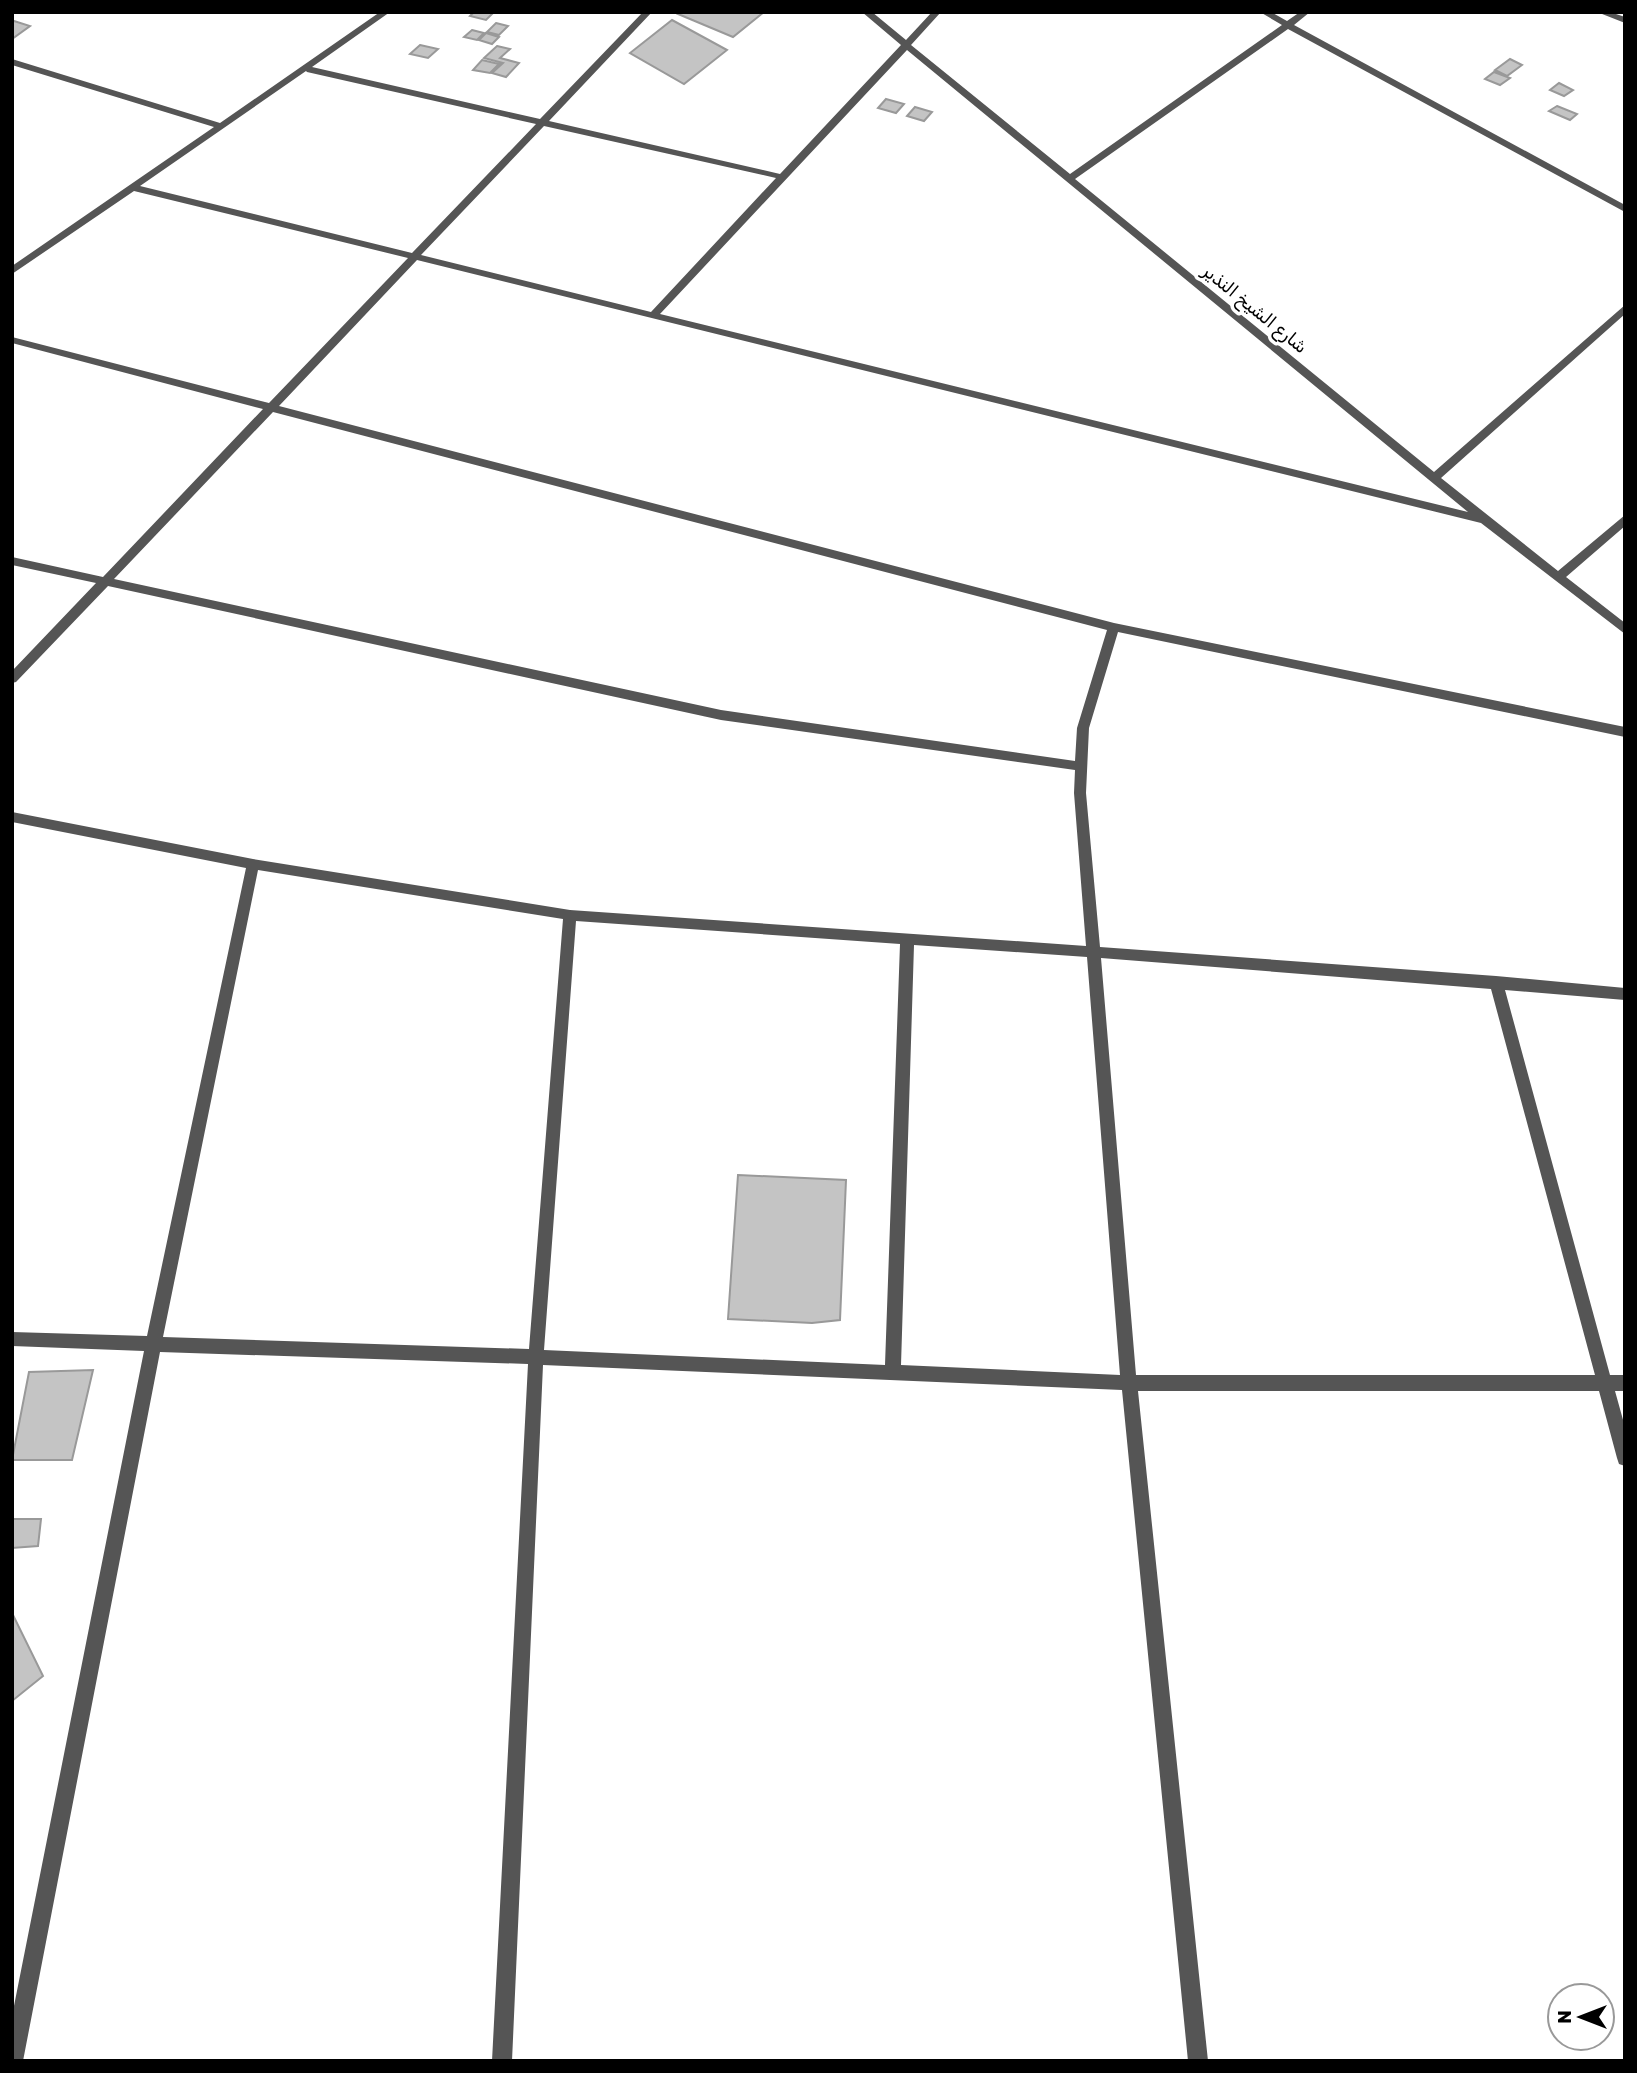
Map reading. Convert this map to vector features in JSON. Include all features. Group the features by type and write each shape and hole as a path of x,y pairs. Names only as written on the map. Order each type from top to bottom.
{"street":[{"path":"12,271 386,12"},
{"path":"12,679 272,408 414,254 648,12"},
{"name":"شارع الشيخ النذير","path":"866,12 905,47 1485,520 1625,630"},
{"path":"654,313 937,12"},
{"path":"1264,12 1625,209"},
{"path":"1069,179 1306,12"},
{"path":"1601,12 1625,20"},
{"path":"12,62 222,126"},
{"path":"307,69 783,177"},
{"path":"131,187 654,313 1485,520"},
{"path":"1435,478 1625,308"},
{"path":"12,340 1114,626 1625,732"},
{"path":"1559,577 1625,519"},
{"path":"12,561 721,715 1079,766"},
{"path":"1114,626 1083,728 1079,766 1091,954 1129,1382 1198,2061"},
{"path":"12,817 253,864 570,915 1496,982 1625,994"},
{"path":"13,2061 153,1345 253,864"},
{"path":"502,2061 536,1357 570,915"},
{"path":"893,1372 907,941"},
{"path":"1496,982 1625,1458"},
{"path":"12,1339 536,1357 1129,1382 1625,1383"}],"building":[{"path":"474,12 493,13 486,20 470,16"},
{"path":"764,12 733,37 678,14"},
{"path":"672,20 727,50 684,84 630,53"},
{"path":"12,22 30,26 12,39"},
{"path":"496,23 508,26 499,35 487,32"},
{"path":"472,30 484,33 477,40 464,37"},
{"path":"486,33 499,37 492,44 479,40"},
{"path":"420,45 438,49 428,58 410,54"},
{"path":"497,46 510,49 500,58 519,63 506,77 492,73 503,63 484,58"},
{"path":"1510,59 1522,65 1507,76 1495,70"},
{"path":"482,60 499,64 490,73 473,70"},
{"path":"1494,72 1510,78 1500,85 1485,79"},
{"path":"1559,83 1573,90 1564,96 1550,90"},
{"path":"886,99 904,104 896,113 878,108"},
{"path":"1557,106 1577,114 1570,120 1549,111"},
{"path":"915,107 932,112 924,121 907,116"},
{"path":"738,1175 846,1180 840,1320 812,1323 728,1319"},
{"path":"93,1370 72,1460 12,1460 29,1372"},
{"path":"12,1519 41,1519 38,1546 12,1548"},
{"path":"12,1613 43,1676 12,1701"}]}
